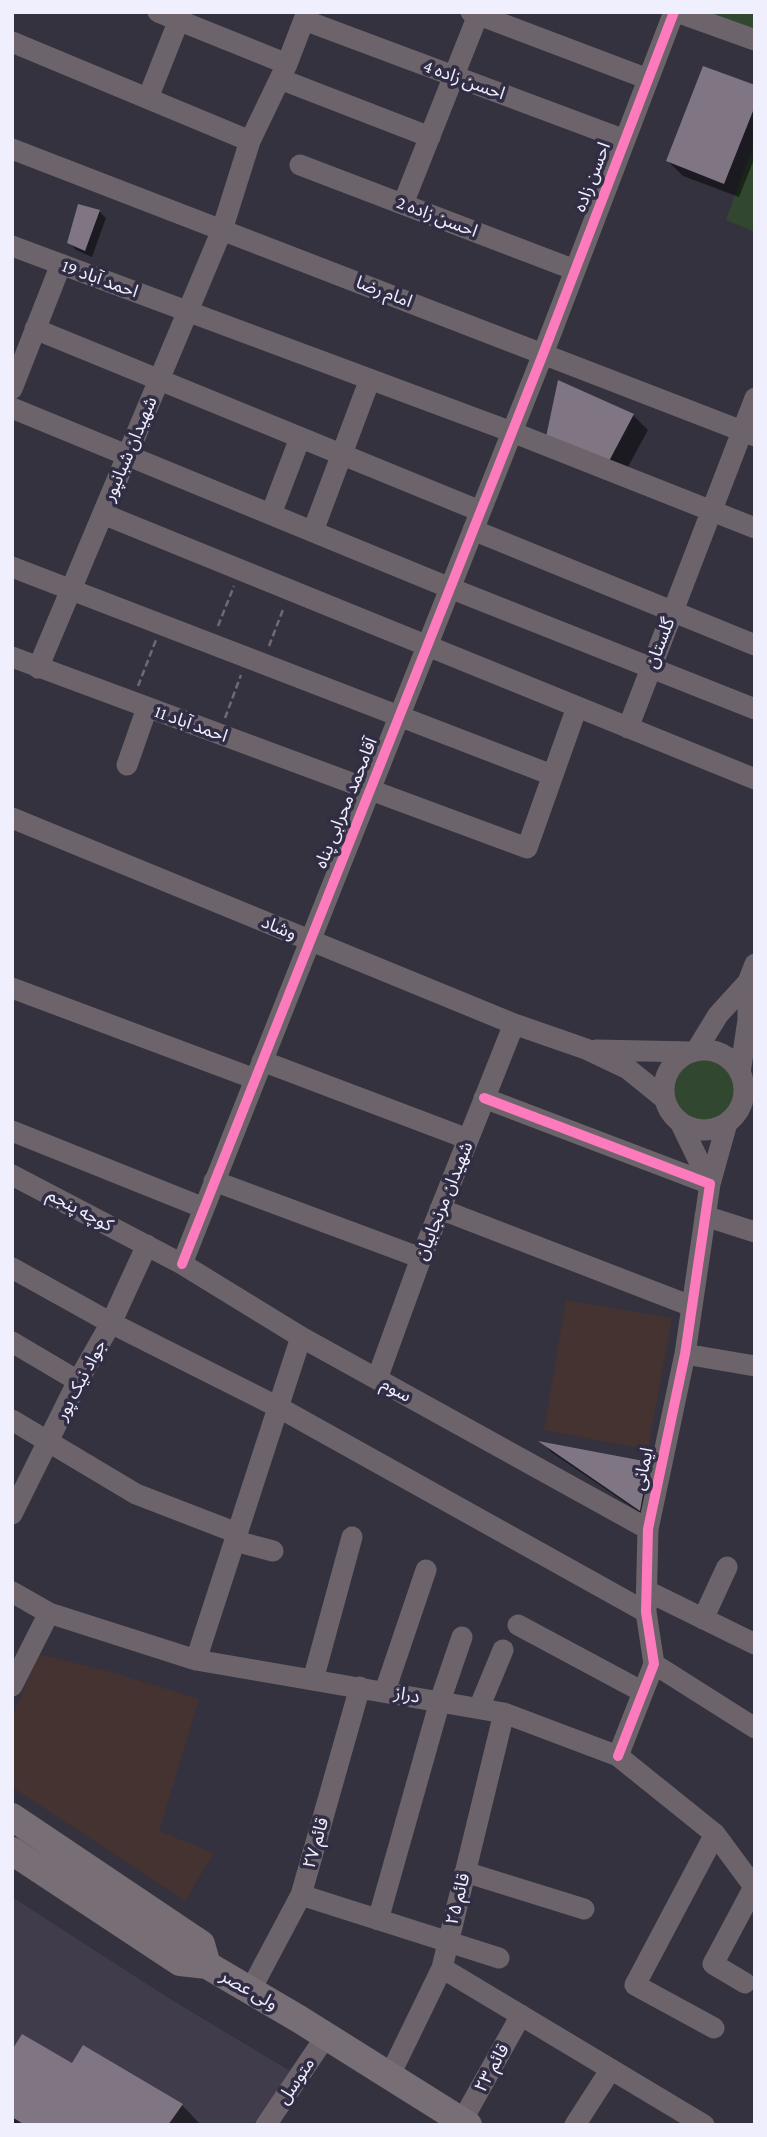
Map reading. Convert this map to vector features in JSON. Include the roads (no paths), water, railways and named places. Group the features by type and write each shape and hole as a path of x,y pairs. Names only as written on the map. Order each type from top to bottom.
{"main road":[{"name":"ولی عصر","path":"12,1817 201,1944 207,1965 465,2123"},
{"path":"12,1851 180,1962 207,1965"}],"street":[{"path":"158,12 181,17 283,72 430,138"},
{"path":"675,12 755,40"},
{"name":"احسن زاده","path":"542,354 675,12"},
{"path":"403,204 454,76 475,14 648,79"},
{"name":"احسن زاده 4","path":"306,16 454,76 625,140"},
{"name":"شهیدان شبانپور","path":"38,668 222,230 250,141 306,16"},
{"path":"148,98 181,17"},
{"path":"12,42 250,141"},
{"name":"امام رضا","path":"12,149 748,433"},
{"name":"احسن زاده 2","path":"300,164 575,270"},
{"name":"احمد آباد 19","path":"12,246 512,432 755,528"},
{"path":"12,389 17,363 35,330 61,264"},
{"path":"35,330 341,455 672,611 755,645"},
{"name":"آقامحمد محرابی پناه","path":"181,1264 542,354"},
{"path":"313,531 370,379"},
{"name":"گلستان","path":"628,728 711,511 748,433 755,398"},
{"path":"12,408 450,588 755,709"},
{"path":"271,514 300,438"},
{"path":"103,514 755,779"},
{"path":"12,567 552,775 577,707"},
{"name":"احمد آباد 11","path":"12,657 527,848 552,775"},
{"path":"127,765 140,705"},
{"name":"وشاد","path":"13,822 514,1024 586,1049"},
{"path":"710,1184 680,1122 668,1109 663,1090 672,1065 694,1051 718,1015 752,977"},
{"path":"680,1122 703,1130 716,1128 731,1119 742,1104 744,1092 740,1073 752,977"},
{"path":"12,988 468,1139"},
{"name":"شهیدان مرنجابیان","path":"377,1379 421,1258 514,1024"},
{"path":"586,1049 718,1052 729,1059 740,1073"},
{"path":"586,1049 628,1069 665,1099"},
{"path":"484,1098 710,1184"},
{"path":"731,1119 755,1124"},
{"name":"ایمانی","path":"654,1664 646,1602 648,1529 685,1354 710,1184 731,1119"},
{"path":"12,1131 204,1208"},
{"name":"کوچه پنجم","path":"12,1175 147,1245"},
{"path":"214,1181 421,1258"},
{"path":"440,1209 691,1306"},
{"path":"705,1216 755,1232"},
{"name":"سوم","path":"147,1245 301,1337 648,1529"},
{"name":"جواد نیک پور","path":"12,1514 78,1381 111,1323 147,1245"},
{"path":"12,1268 111,1323 278,1407 646,1602 703,1619 755,1644"},
{"path":"196,1660 301,1337"},
{"path":"12,1342 78,1381"},
{"path":"685,1354 755,1366"},
{"path":"12,1420 136,1494 273,1551"},
{"path":"313,1679 352,1537"},
{"path":"703,1619 727,1567"},
{"path":"386,1691 426,1570"},
{"name":"دراز","path":"12,1592 49,1613 196,1660 504,1713 618,1756 715,1834 754,1887"},
{"path":"12,1686 49,1613"},
{"path":"518,1625 643,1692"},
{"path":"378,1920 440,1701 462,1637"},
{"path":"480,1708 503,1650"},
{"path":"618,1756 654,1664 755,1728"},
{"name":"قائم ۲۷","path":"250,1991 301,1895 360,1687"},
{"name":"قائم ۲۵","path":"389,2077 442,1968 504,1713"},
{"path":"715,1834 635,1985 715,2028"},
{"path":"465,1872 584,1909"},
{"path":"745,1983 713,1964 754,1887"},
{"path":"301,1895 499,1958"},
{"path":"442,1968 704,2125"},
{"name":"قائم ۲۳","path":"465,2123 521,2015"},
{"name":"متوسل","path":"266,2125 326,2036"},
{"path":"575,2125 611,2069"}]}
